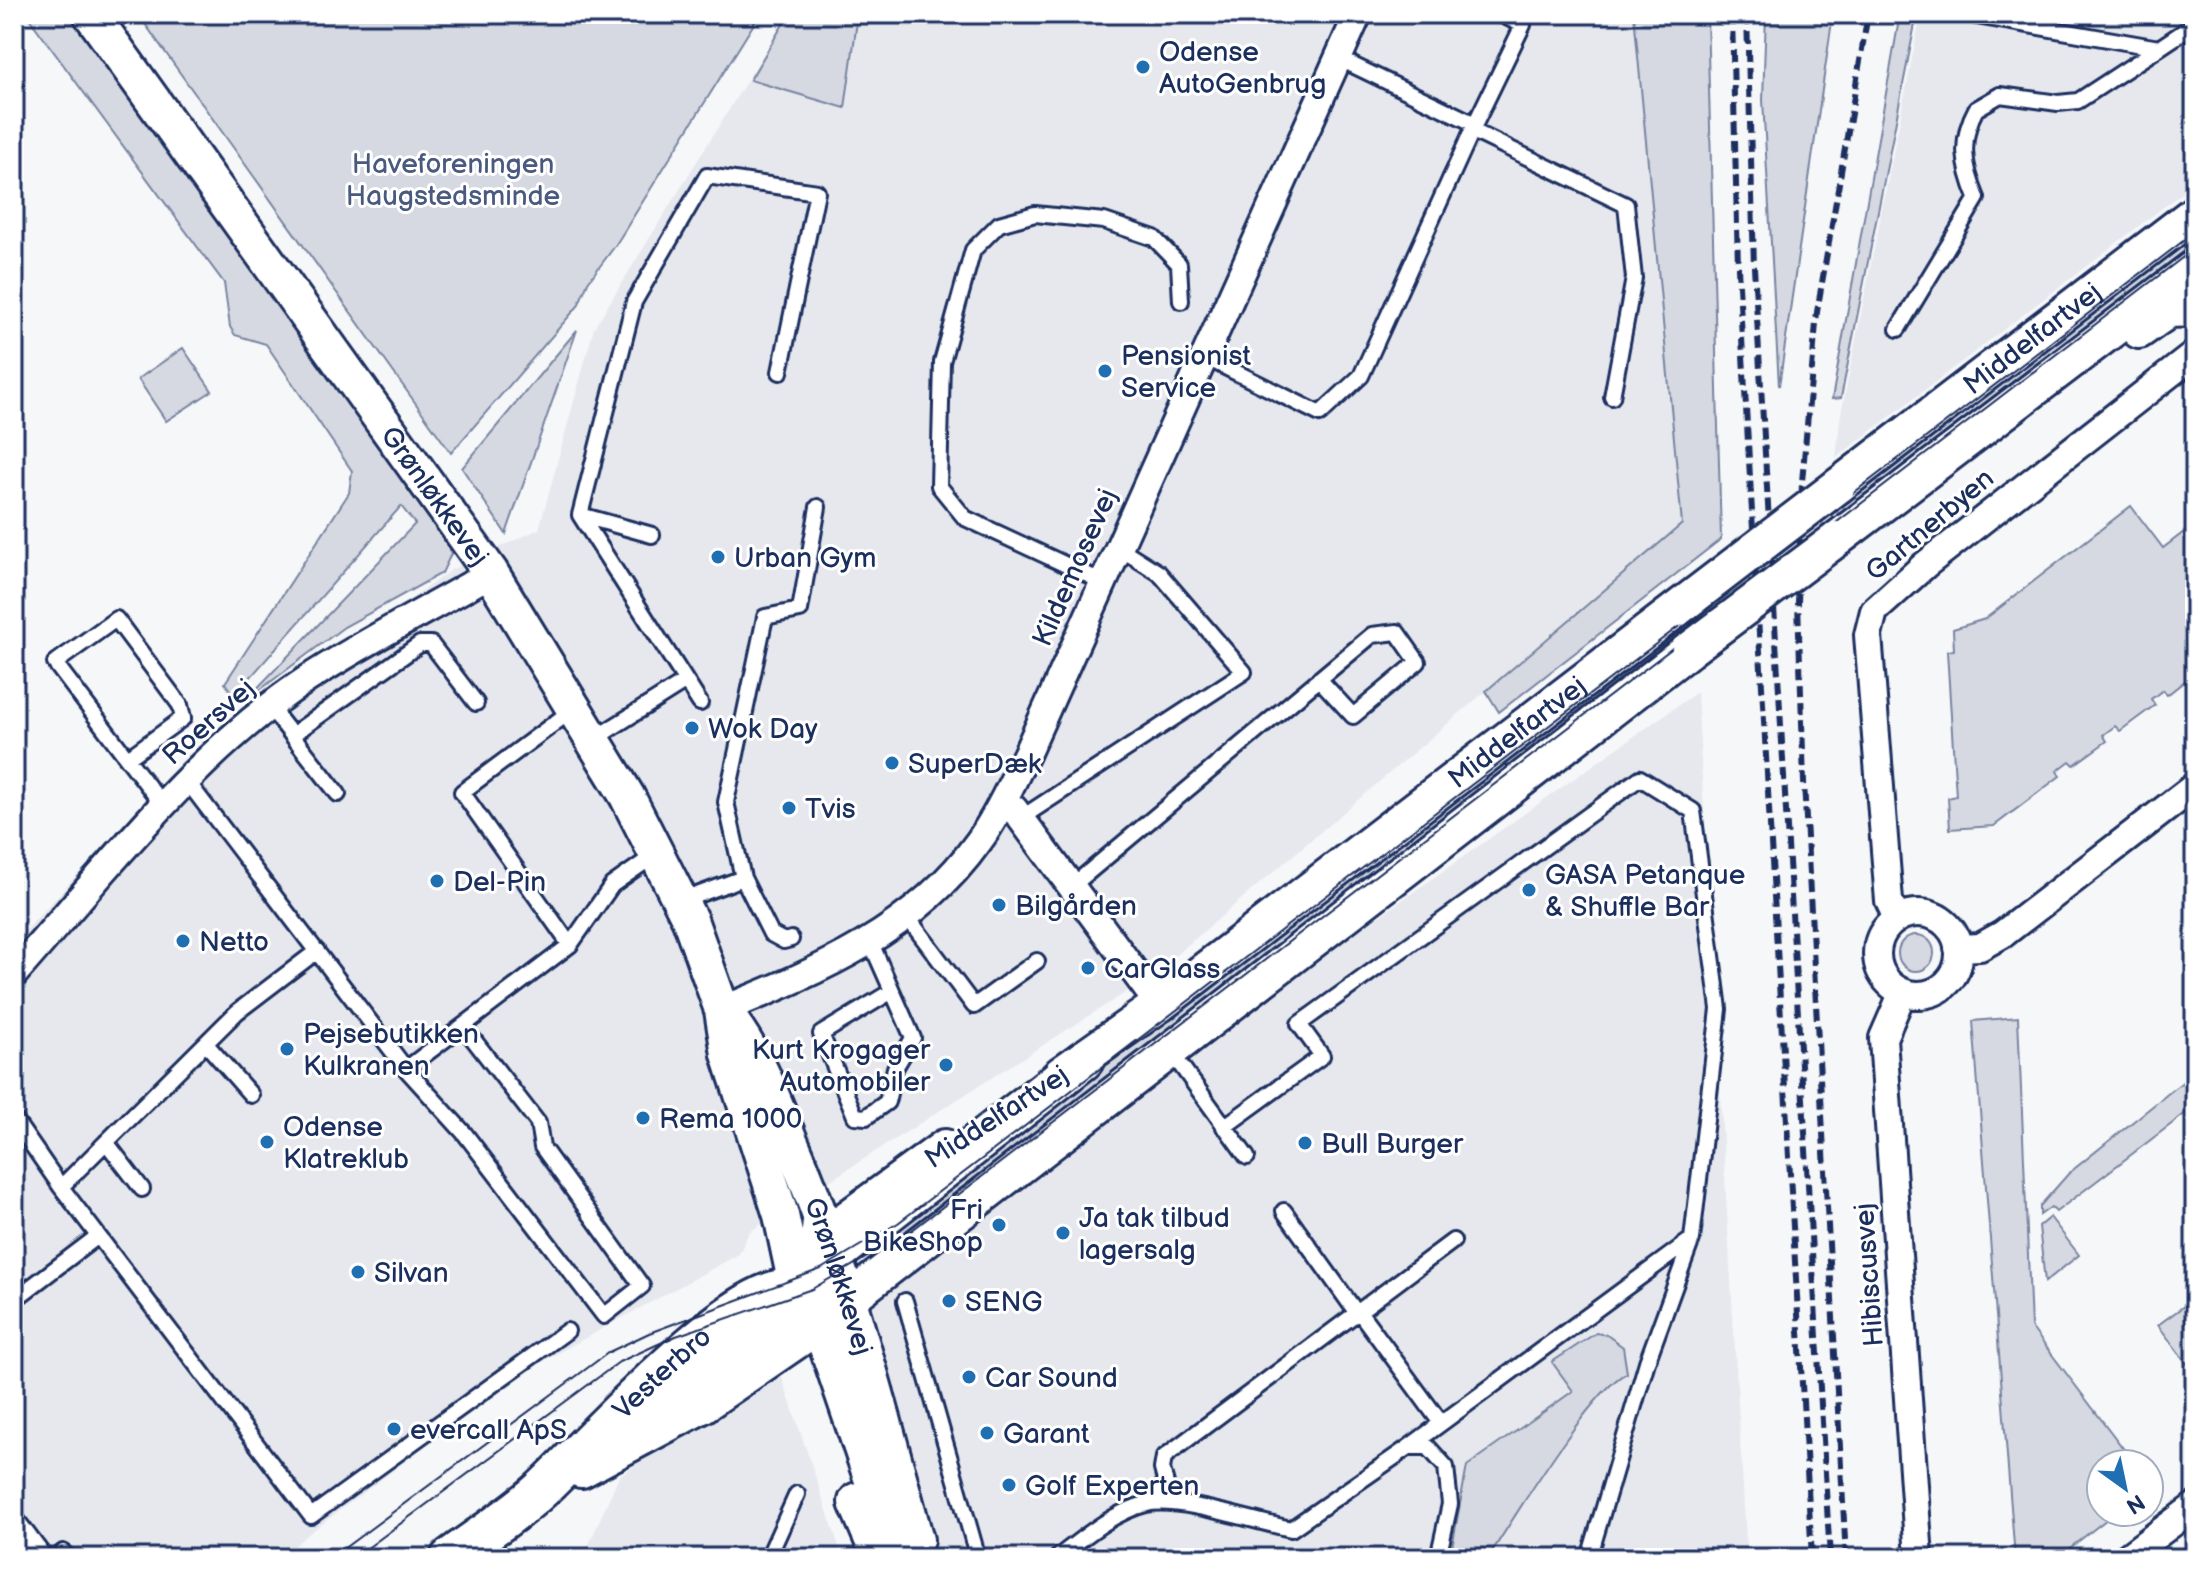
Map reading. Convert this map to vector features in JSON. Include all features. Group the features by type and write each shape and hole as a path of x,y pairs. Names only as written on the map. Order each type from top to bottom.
{"main road":[{"name":"Vesterbro","path":"540,1491 701,1404 817,1273 1084,1060"},
{"name":"Vesterbro","path":"450,1558 540,1491 676,1359 754,1297 817,1273"},
{"name":"Grønløkkevej","path":"817,1273 825,1405 882,1558"},
{"path":"817,1273 873,1477 913,1558"}],"street":[{"name":"Grønløkkevej","path":"91,14 491,573 594,739 680,901 722,1010 729,1054 781,1215 817,1273"},
{"name":"Kildemosevej","path":"722,1010 810,974 871,943 908,918 950,878 981,840 1011,811 1118,547 1358,14"},
{"name":"Middelfartvej","path":"1084,1060 2195,213"},
{"name":"Middelfartvej","path":"817,1273 886,1271 1169,1049 1689,650 2195,267"},
{"path":"1988,423 2095,361 2169,310 2195,309"},
{"name":"Gartnerbyen","path":"1897,918 1889,901 1868,635 1874,611 1925,565 2195,354"},
{"name":"Roersvej","path":"14,974 187,781 270,707 306,680 491,573"},
{"path":"1958,948 1980,947 2003,934 2195,786"},
{"path":"1011,811 1072,886 1159,1005"},
{"path":"1910,913 1938,918 1949,927 1958,948 1956,968 1938,989 1925,994 1903,992 1886,980 1876,954 1886,927 1910,913"},
{"name":"Hibiscusvej","path":"1903,992 1883,1038 1919,1558"},
{"name":"Grønløkkevej","path":"722,1010 750,1044 817,1273 921,1558"},
{"path":"2126,1558 2195,1506"},
{"path":"14,1526 38,1558"}],"lane":[{"path":"1203,356 1320,414 1361,376 1523,25 1500,14"},
{"path":"1965,14 2159,48"},
{"path":"1898,329 1977,198 1966,173 1963,149 1976,109 2000,95 2058,103 2078,101 2195,24"},
{"path":"1338,58 1626,205 1634,278 1612,397"},
{"path":"700,703 580,515 634,302 707,176 817,192 780,372"},
{"path":"1103,582 965,518 939,486 942,362 969,264 973,250 999,224 1035,214 1104,221 1154,238 1179,264 1181,301"},
{"path":"791,939 784,941 771,934 743,878 726,802 765,617 800,610 818,507"},
{"path":"580,515 652,535"},
{"path":"1011,811 1244,672 1159,573 1118,547"},
{"path":"128,758 183,718 180,705 116,619 55,663 164,807"},
{"path":"1072,886 1319,679 1372,635 1397,632 1418,662 1353,716 1319,679"},
{"path":"292,735 420,644 431,644 476,703"},
{"path":"594,739 686,681"},
{"path":"270,707 338,794"},
{"path":"570,945 462,792 576,708"},
{"path":"1224,1127 1322,1056 1299,1024 1640,778 1693,811 1719,1009 1692,1239 1647,1362 1589,1558"},
{"path":"187,781 406,1069 465,1134 604,1316 642,1286 542,1147 538,1123 463,1026"},
{"path":"406,1069 570,945 612,885 656,854"},
{"path":"680,901 743,878"},
{"path":"908,918 974,1006 1037,961"},
{"path":"871,943 913,1038 895,1068 887,1102 866,1117 855,1116 821,1034 892,991"},
{"path":"61,1187 237,1012 317,951"},
{"path":"207,1045 251,1095"},
{"path":"1169,1049 1247,1157"},
{"path":"14,1119 61,1187 311,1516 567,1331"},
{"path":"106,1142 142,1189"},
{"path":"1284,1211 1441,1423"},
{"path":"14,1300 98,1236"},
{"path":"1147,1504 1175,1505 1291,1529 1409,1447 1692,1239"},
{"path":"1057,1558 1098,1527 1147,1504 1167,1488 1162,1469 1164,1457 1453,1241"},
{"path":"905,1301 978,1558"},
{"path":"1409,1447 1428,1447 1446,1467 1450,1504 1438,1558"},
{"path":"768,1558 797,1494"},
{"path":"56,1558 63,1552 68,1558"}],"shaded area":[{"path":"788,14 1634,14 1682,524 1150,977 749,1232 739,1254 525,1371 303,1538 282,1558 14,1558 14,943 179,765 451,570 539,529 594,328"},
{"path":"1921,14 2195,14 2195,183 1836,458 1840,419"},
{"path":"1697,692 1747,1558 936,1558 868,1309 1300,972"},
{"path":"779,1369 843,1558 583,1558 619,1476"}],"green space":[{"path":"26,14 69,14 447,539 451,554 442,573 344,627 245,701 415,524 401,506 234,696 225,683 349,493 352,471 266,344 235,335 230,327 224,283"},
{"name":"Haveforeningen Haugstedsminde","path":"138,14 760,14 615,246 588,282 578,306 451,453"},
{"path":"789,14 858,14 845,108 750,80"},
{"path":"1634,14 1707,14 1721,539 1499,712 1486,691 1682,524"},
{"path":"1766,14 1833,14 1779,386 1763,100"},
{"path":"1900,14 1917,14 1841,398 1832,399"},
{"path":"2195,223 2195,257 1837,528 1838,496"},
{"path":"577,330 506,534 462,468"},
{"path":"183,348 212,391 166,421 138,379"},
{"path":"2131,506 2163,548 2188,529 2195,538 2195,673 2167,695 2163,690 2151,699 2155,705 2120,731 2115,726 2103,735 2107,741 2074,765 2070,761 2057,771 2060,776 1994,826 1950,829 1948,798 1956,796 1947,651 1954,650 1953,629 1985,619"},
{"path":"1679,618 1687,643 887,1255 879,1227"},
{"path":"1916,935 1928,941 1934,953 1928,965 1916,971 1904,965 1898,953 1904,941"},
{"path":"2018,1017 2031,1327 2123,1448 2085,1448 2085,1528 2095,1528 2057,1558 2015,1558 1973,1021"},
{"path":"2195,1072 2195,1106 2056,1212 2051,1207 2040,1215 2040,1206 2069,1173"},
{"path":"2050,1217 2079,1255 2045,1282 2039,1226"},
{"path":"2195,1298 2195,1366 2191,1369 2158,1325"},
{"path":"1596,1333 1607,1335 1623,1347 1627,1373 1612,1384 1574,1428 1488,1558 1450,1558 1467,1466 1573,1391 1552,1362"}],"tram line":[{"path":"331,1558 609,1352 649,1333 821,1269 898,1223 2195,232"},
{"path":"354,1558 619,1362 676,1336 812,1289 907,1234 2195,248"}],"railway":[{"path":"1732,14 1738,268 1812,1558"},
{"path":"1747,14 1754,267 1830,1558"},
{"path":"1846,1558 1804,782 1798,603 1802,482 1817,312 1868,14"}],"place":[{"name":"Odense AutoGenbrug","path":"1143,67"},
{"name":"Pensionist Service","path":"1105,371"},
{"name":"Urban Gym","path":"718,557"},
{"name":"Wok Day","path":"692,728"},
{"name":"SuperDæk","path":"892,763"},
{"name":"Tvis","path":"789,808"},
{"name":"Del-Pin","path":"437,881"},
{"name":"GASA Petanque & Shuffle Bar","path":"1529,890"},
{"name":"Bilgården","path":"999,905"},
{"name":"Netto","path":"183,941"},
{"name":"CarGlass","path":"1088,968"},
{"name":"Pejsebutikken Kulkranen","path":"287,1049"},
{"name":"Kurt Krogager Automobiler","path":"946,1065"},
{"name":"Rema 1000","path":"643,1118"},
{"name":"Odense Klatreklub","path":"267,1142"},
{"name":"Bull Burger","path":"1305,1143"},
{"name":"Fri BikeShop","path":"999,1225"},
{"name":"Ja tak tilbud lagersalg","path":"1063,1233"},
{"name":"Silvan","path":"358,1272"},
{"name":"SENG","path":"949,1301"},
{"name":"Car Sound","path":"969,1377"},
{"name":"evercall ApS","path":"394,1429"},
{"name":"Garant","path":"987,1433"},
{"name":"Golf Experten","path":"1009,1485"}]}
